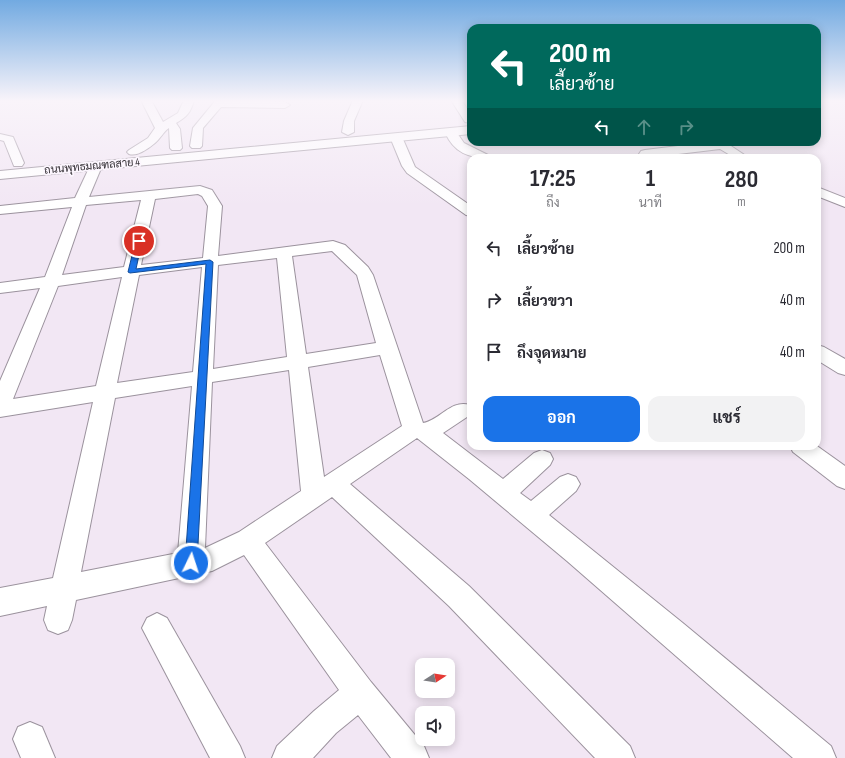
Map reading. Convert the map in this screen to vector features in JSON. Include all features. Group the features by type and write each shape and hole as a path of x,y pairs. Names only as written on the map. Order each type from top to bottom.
{"main road":[{"name":"ถนนพุทธมณฑลสาย 4","path":"0,175 241,148 325,135"},
{"name":"ถนนพุทธมณฑลสาย 4","path":"0,165 196,146 211,145 241,148 414,135"}],"street":[{"path":"133,152 157,135"},
{"path":"175,135 176,148"},
{"path":"196,146 197,135"},
{"path":"453,135 462,147 476,154"},
{"path":"0,137 9,139 18,163"},
{"path":"396,137 411,170 467,209"},
{"path":"645,154 704,146"},
{"path":"722,146 736,154"},
{"path":"91,166 44,283 0,405 386,345"},
{"path":"0,210 200,190 207,193 215,206 210,262 191,563"},
{"path":"821,193 845,203"},
{"path":"58,620 66,590 149,194"},
{"path":"821,202 832,198"},
{"path":"0,288 333,246 340,248 365,275 386,345 421,431 531,516 697,653 819,758"},
{"path":"284,253 297,359 324,489 459,596 618,758"},
{"path":"0,371 44,283"},
{"path":"821,353 845,368"},
{"path":"0,602 66,590 212,559 248,540 324,489 421,431 463,410"},
{"path":"808,450 835,465 845,479"},
{"path":"503,493 542,459"},
{"path":"531,516 568,484"},
{"path":"248,540 360,692 412,758"},
{"path":"158,628 228,758"},
{"path":"289,758 325,722 360,692"}],"route":[{"path":"139,241 132,272 210,262 204,377 191,563"}]}
